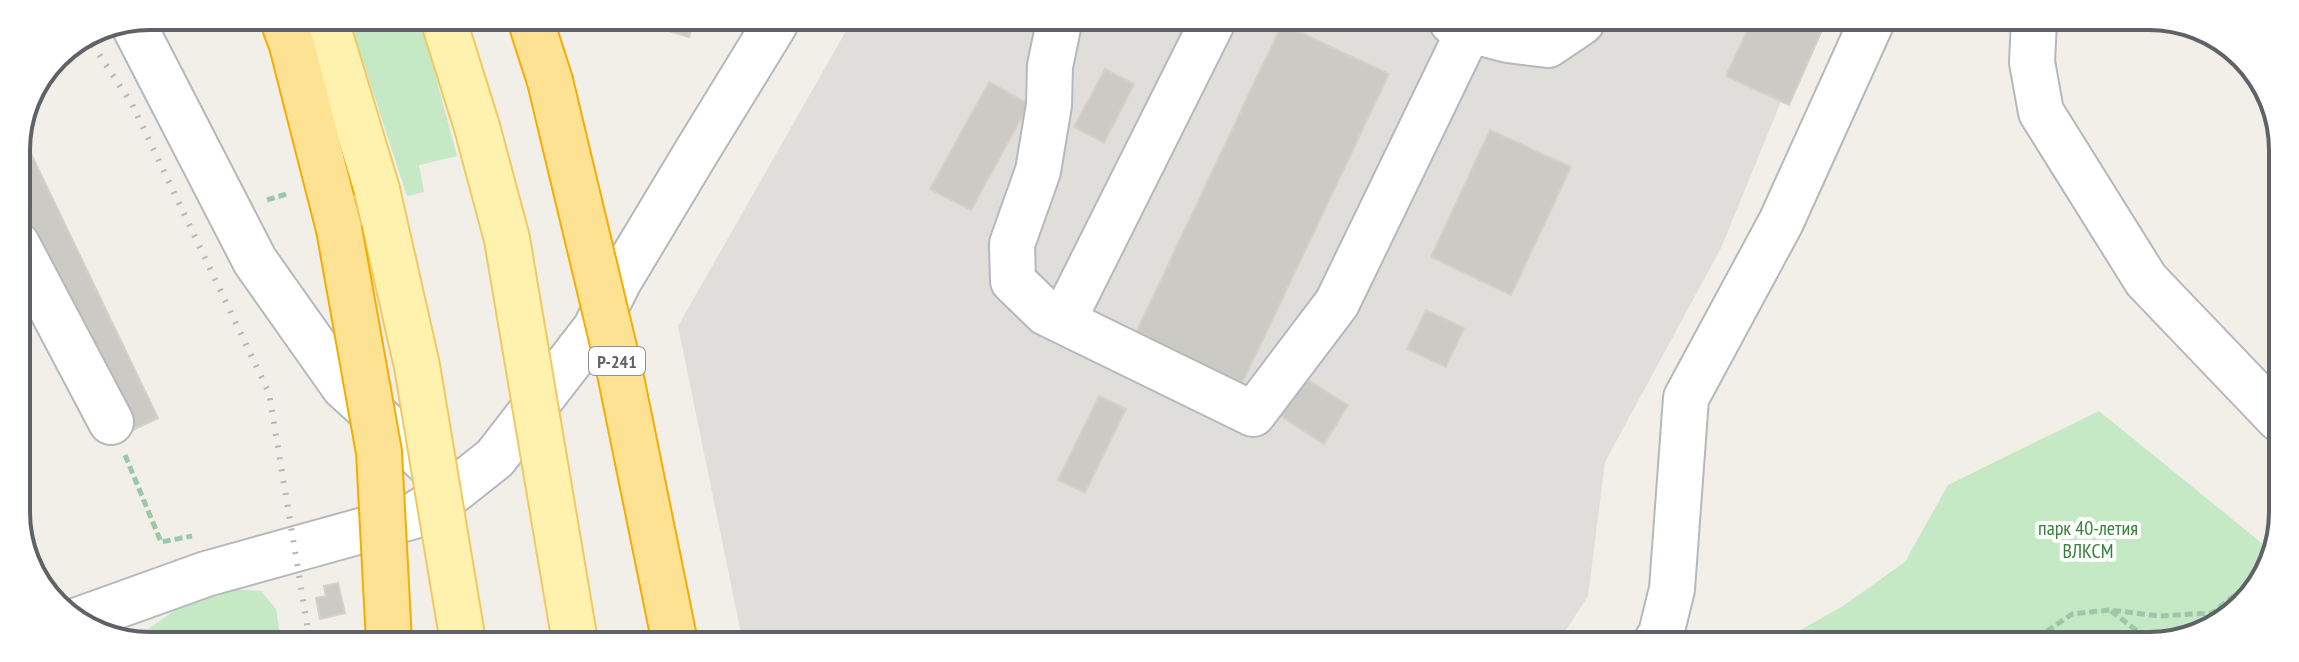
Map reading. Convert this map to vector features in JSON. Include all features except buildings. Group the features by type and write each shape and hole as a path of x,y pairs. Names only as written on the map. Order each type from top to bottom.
{"highway":[{"path":"286,30 339,229 379,452 388,632"},
{"name":"Р-241","path":"534,30 550,81 620,373 673,632"}],"main road":[{"path":"329,30 377,190 417,366 461,632"},
{"path":"447,30 507,239 573,632"}],"street":[{"path":"90,616 206,574 411,517 456,489 495,458 595,329 619,281 771,30"},
{"path":"1058,30 1050,66 1049,105 1038,171 1012,244 1013,281 1046,313 1253,414 1337,303 1458,30"},
{"path":"1063,321 1208,30"},
{"path":"1474,30 1508,40 1548,45 1570,30"},
{"path":"1661,632 1672,589 1686,398 1781,222 1868,30"},
{"path":"2034,30 2032,62 2041,112 2146,280 2269,409"},
{"path":"137,31 255,261 344,387 456,489"},
{"path":"30,269 111,422"}],"path":[{"path":"111,422 161,542"},
{"path":"2046,632 2072,614 2110,610 2159,616 2212,613 2233,597"},
{"path":"2110,610 2139,632"}],"shaded area":[{"path":"847,30 1810,30 1721,248 1605,462 1588,596 1565,632 741,632 678,326"}],"green space":[{"path":"353,30 423,30 457,156 419,165 424,192 407,196"},
{"name":"парк 40-летия ВЛКСМ","path":"2099,411 2264,545 2249,578 2222,607 2202,620 2172,630 1797,632 1843,606 1905,562 1948,485"},
{"path":"234,589 261,591 276,609 279,632 145,632 175,610"}],"railway":[{"path":"93,45 132,104 269,393 308,632"}]}
